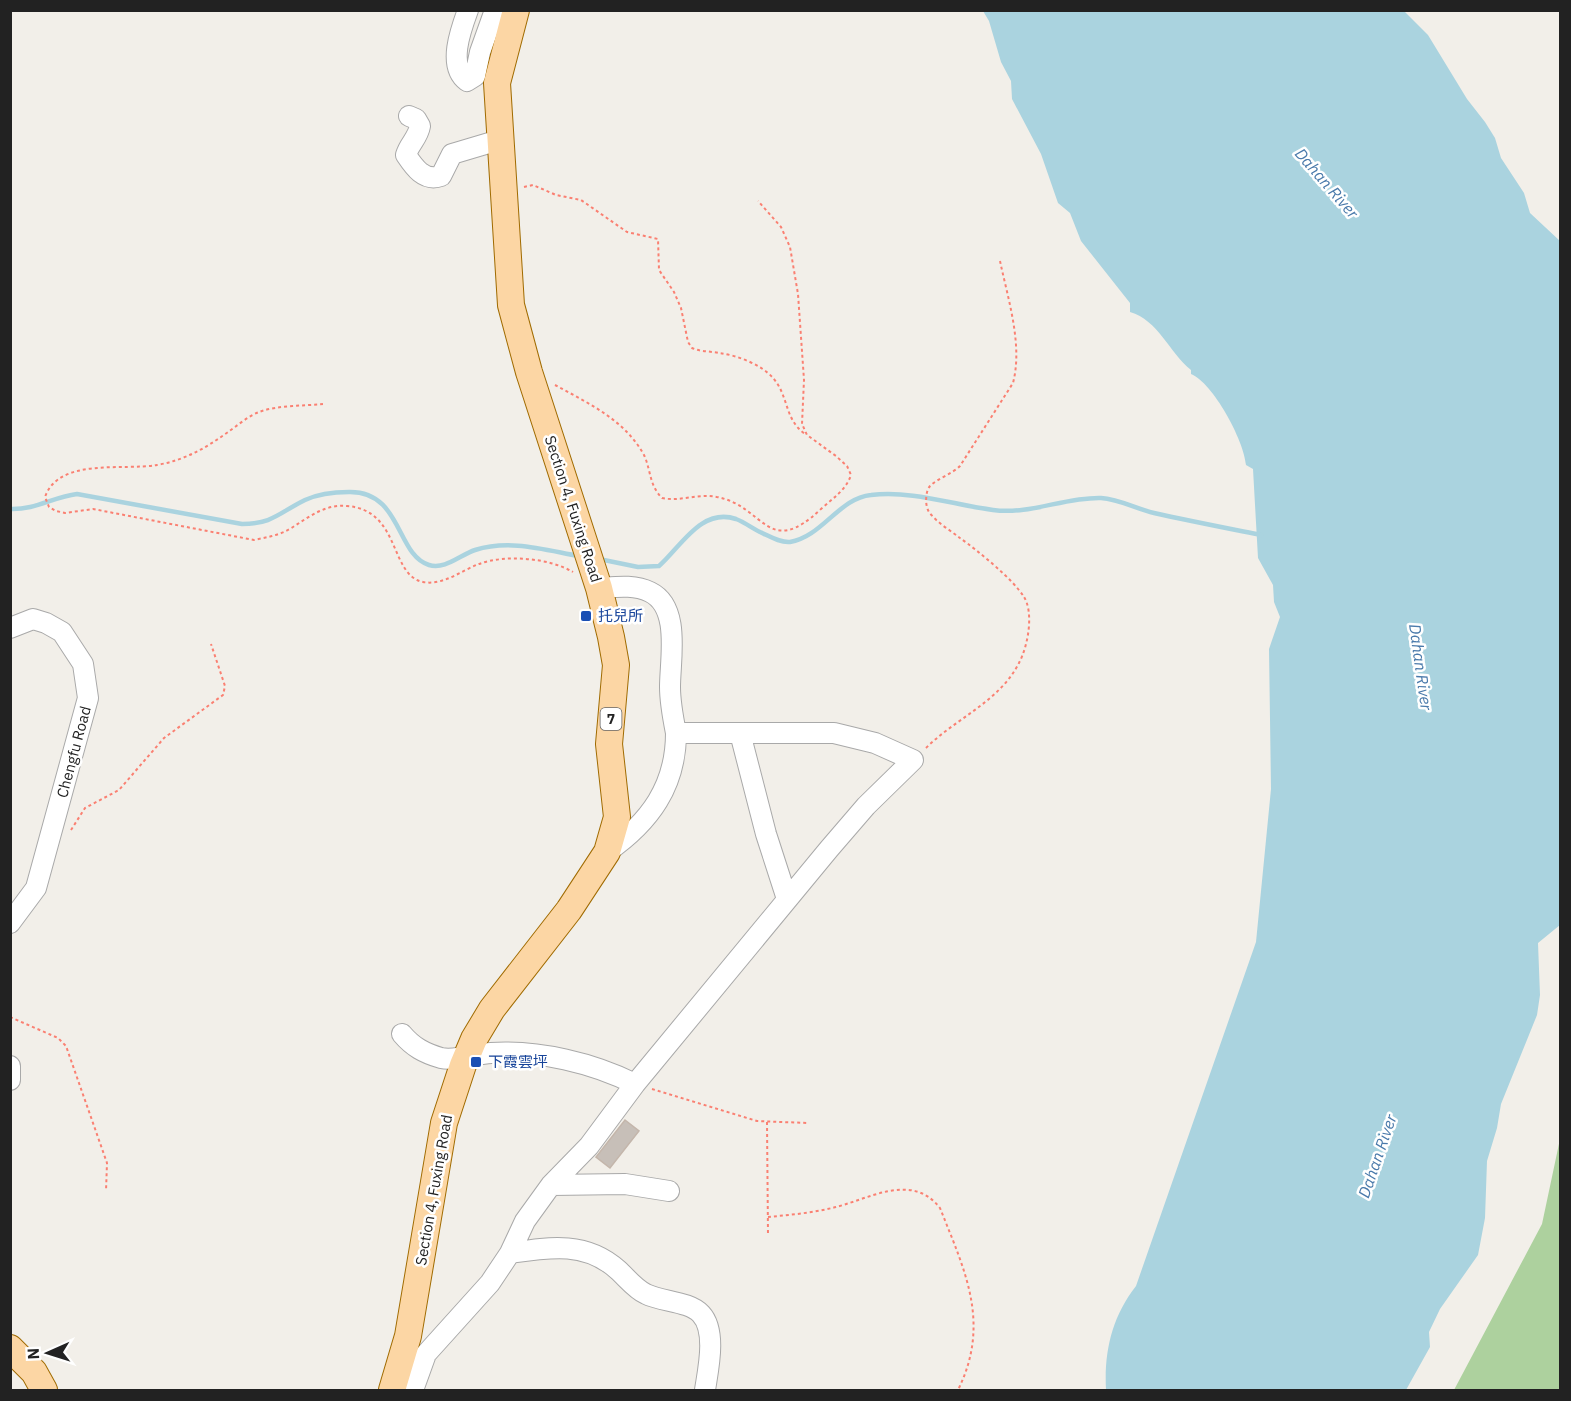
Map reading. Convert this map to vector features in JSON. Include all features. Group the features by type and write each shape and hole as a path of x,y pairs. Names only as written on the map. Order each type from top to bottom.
{"main road":[{"name":"Section 4, Fuxing Road","path":"392,1390 408,1336 444,1123 467,1056 492,1009 568,910 607,852 616,817 609,744 616,665 599,588 529,372 511,305 497,83 516,10"},
{"path":"10,1348 34,1372 44,1390"}],"street":[{"path":"468,10 458,39 458,64 463,78 467,81 476,76 480,52 495,10"},
{"path":"409,116 416,119 420,126 418,135 408,146 406,155 415,169 426,177 441,176 452,154 499,140"},
{"path":"599,588 628,586 649,592 660,600 668,612 671,638 670,707 676,733 674,765 662,794 646,818 626,839 607,852"},
{"name":"Chengfu Road","path":"10,628 33,619 62,632 73,644 83,664 88,699 36,888 10,923"},
{"path":"413,1390 426,1354 490,1283 510,1254 525,1221 551,1185 589,1146 635,1084 866,806 913,760 851,735 676,733"},
{"path":"740,733 766,834 787,899"},
{"path":"402,1034 414,1048 443,1058 493,1052 568,1060 615,1074 635,1084"},
{"path":"10,1066 10,1080"},
{"path":"551,1185 625,1184 669,1191"},
{"path":"510,1254 546,1247 578,1248 601,1256 642,1293 658,1300 692,1307 702,1315 709,1334 705,1390"}],"path":[{"path":"522,189 533,185 556,195 581,200 627,232 658,239 659,270 674,292 692,348 736,357 762,368 781,390 788,415 794,426 836,456 847,466 851,475 847,485 813,517 793,530 780,531 766,527 736,503 718,497 697,494 670,500 662,498 650,480 644,456 615,421 592,404 529,372"},
{"path":"758,201 781,227 790,247 798,294 804,380 802,424 807,435"},
{"path":"913,760 944,730 999,692 1020,662 1030,624 1025,597 981,553 935,519 927,509 926,503 930,486 951,475 960,466 996,414 1013,383 1016,370 1012,321 1000,261"},
{"path":"323,404 258,412 203,450 180,460 156,465 71,472 58,478 48,488 45,497 50,507 65,513 93,509 254,540 277,535 321,510 344,505 363,507 377,517 406,570 422,582 438,582 481,564 505,559 564,567 599,588"},
{"path":"69,833 85,808 119,790 164,738 224,695 225,686 212,644"},
{"path":"10,1017 58,1038 66,1046 107,1164 106,1191"},
{"path":"635,1084 767,1122 807,1123"},
{"path":"767,1122 768,1235"},
{"path":"768,1216 833,1208 889,1189 908,1189 933,1199 940,1208 972,1291 975,1327 971,1354 958,1390"}],"green space":[{"path":"1560,1139 1560,1390 1454,1390 1542,1224"}],"water":[{"name":"Dahan River","path":"983,11 1404,11 1428,35 1467,99 1495,138 1501,158 1524,193 1530,213 1560,241 1560,925 1538,943 1540,995 1537,1015 1501,1104 1497,1128 1487,1161 1485,1218 1478,1255 1440,1309 1429,1332 1430,1347 1406,1390 1106,1390 1106,1362 1115,1322 1136,1286 1256,942 1271,789 1269,649 1280,617 1274,602 1273,585 1258,558 1253,469 1246,465 1234,428 1209,388 1191,374 1191,370 1156,329 1140,316 1130,312 1130,303 1081,241 1070,213 1058,203 1041,154 1012,99 1011,81 1001,62 989,21"}],"building":[{"path":"625,1120 639,1131 610,1168 596,1157"}],"waterway":[{"path":"10,509 28,508 77,494 242,524 269,520 315,496 349,492 366,494 379,502 397,524 410,549 418,559 429,565 441,565 469,552 501,545 514,545 579,556"},
{"path":"599,559 638,567 659,566 692,531 712,519 724,517 739,520 775,539 790,542 812,533 849,503 871,495 886,494 917,496 978,508 1007,511 1087,498 1101,498 1154,513 1261,535"}],"place":[{"name":"托兒所","path":"586,616"},
{"name":"下霞雲坪","path":"476,1062"}]}
